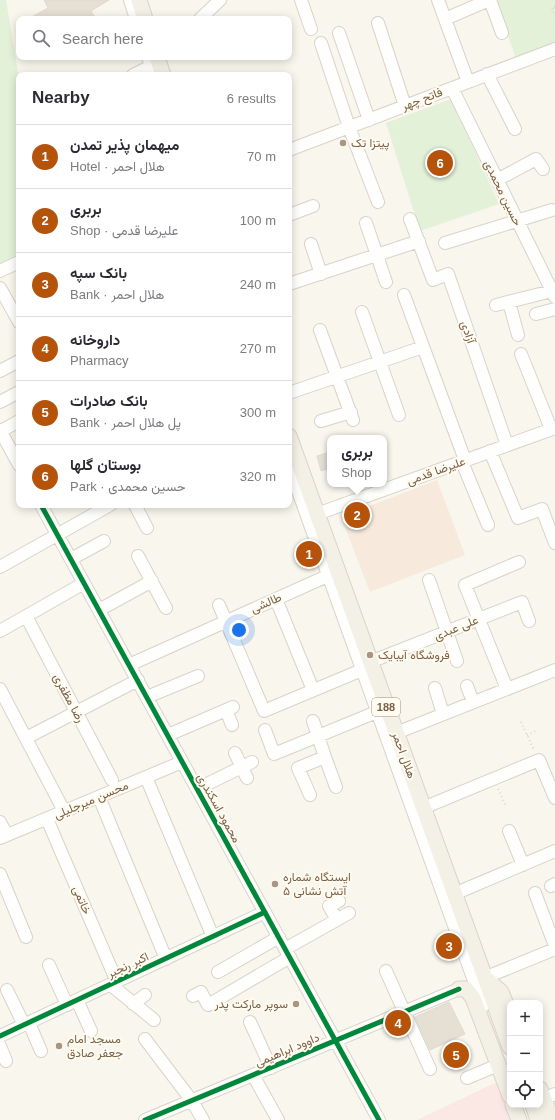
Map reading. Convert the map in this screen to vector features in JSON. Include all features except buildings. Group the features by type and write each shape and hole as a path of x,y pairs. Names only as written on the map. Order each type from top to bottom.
{"main road":[{"path":"139,0 144,16"},
{"path":"155,62 161,72"},
{"name":"هلال احمر","path":"292,444 317,514 333,573 368,666 382,710 396,733 484,978 490,1009 507,1040"},
{"path":"484,978 501,992 507,1007"},
{"path":"459,989 466,989 473,998 507,1088"},
{"path":"543,1097 552,1120"},
{"path":"514,1108 519,1120"},
{"path":"538,1120 541,1108"}],"street":[{"path":"130,0 135,16"},
{"path":"203,16 220,0"},
{"path":"301,0 311,29"},
{"path":"438,0 468,82"},
{"path":"445,19 490,0 502,33"},
{"path":"378,23 405,106"},
{"path":"339,33 369,120"},
{"path":"321,43 349,127 378,202"},
{"name":"فاتح چهر","path":"292,149 487,74 554,52"},
{"path":"138,72 155,62"},
{"path":"487,74 515,129"},
{"name":"حسین محمدی","path":"452,88 554,294"},
{"path":"497,180 536,159 543,169"},
{"path":"292,215 313,206"},
{"path":"445,243 552,210"},
{"path":"292,283 418,241 410,219"},
{"path":"366,223 386,282"},
{"name":"آزادی","path":"418,241 433,280 448,274 507,445"},
{"path":"311,244 321,274"},
{"path":"0,271 16,263"},
{"path":"0,288 16,317"},
{"path":"496,305 554,294"},
{"path":"404,295 463,461 488,525"},
{"path":"509,302 518,335"},
{"path":"536,314 555,309"},
{"path":"362,312 400,415"},
{"path":"320,330 352,416 321,421"},
{"path":"292,391 423,347"},
{"path":"521,354 553,428"},
{"path":"0,371 16,363"},
{"path":"0,402 16,394"},
{"path":"16,423 0,431 16,456"},
{"name":"علیرضا قدمی","path":"317,514 553,428"},
{"path":"490,451 518,518 542,509 555,543"},
{"path":"292,473 333,573"},
{"name":"محمود اسکندری","path":"43,508 380,1120"},
{"path":"0,567 105,508"},
{"path":"137,508 147,528"},
{"path":"71,559 104,541"},
{"path":"138,556 166,608"},
{"path":"507,689 465,585 519,562"},
{"name":"طالشی","path":"129,665 333,573"},
{"path":"429,580 457,661"},
{"path":"99,610 152,581"},
{"path":"1,628 26,616 84,583"},
{"path":"276,599 313,690"},
{"name":"علی عبدی","path":"226,621 264,711 522,602 529,621"},
{"path":"219,605 226,621"},
{"name":"رضا مظفری","path":"26,616 112,780"},
{"path":"396,733 555,670"},
{"path":"147,697 198,676"},
{"path":"26,738 138,680"},
{"path":"467,686 473,702"},
{"path":"435,688 443,714"},
{"path":"0,689 64,811"},
{"path":"168,735 230,709 232,725"},
{"path":"265,730 274,754 382,710 490,1009 508,1072"},
{"path":"313,721 336,787"},
{"path":"235,753 247,764 247,778"},
{"path":"310,795 298,768 325,757"},
{"path":"423,808 539,760 555,798"},
{"name":"محسن میرجلیلی","path":"4,837 182,762"},
{"path":"197,789 247,764"},
{"path":"146,777 213,937"},
{"path":"99,797 166,959"},
{"name":"خاتمی","path":"47,819 114,983"},
{"path":"0,822 4,837"},
{"path":"509,831 523,864"},
{"path":"454,894 555,851"},
{"path":"0,874 26,937"},
{"path":"484,978 555,948 535,893"},
{"path":"337,920 329,906 339,901"},
{"name":"اکبر رنجبر","path":"0,1036 265,912"},
{"path":"193,996 201,992 208,1005 349,913"},
{"path":"218,972 279,937"},
{"path":"49,965 91,1030"},
{"path":"386,971 430,1069"},
{"path":"114,983 134,1004 154,1020"},
{"name":"داوود ابراهیمی","path":"146,1120 459,989"},
{"path":"7,990 41,1052"},
{"path":"134,1004 145,995"},
{"path":"250,1022 271,1068"},
{"path":"145,1039 192,1101 203,1120"},
{"path":"0,1046 6,1061"},
{"path":"467,1078 498,1065"},
{"path":"253,1075 278,1120"},
{"path":"521,1108 526,1120"}],"path":[{"path":"555,7 552,7 555,17"},
{"path":"521,722 539,760"},
{"path":"527,735 538,730"},
{"path":"494,778 506,806"}],"shaded area":[{"path":"437,480 465,555 370,592 341,517"},
{"path":"497,1082 510,1120 417,1120"}],"green space":[{"path":"0,0 6,0 18,72 16,72 16,256 0,264"},
{"path":"495,0 555,0 555,45 517,61"},
{"path":"451,99 499,204 420,231 386,123"}],"cycle path":[{"path":"43,508 379,1120"},
{"path":"0,1036 265,912"},
{"path":"145,1120 459,989"}],"place":[{"name":"پیتزا تک","path":"343,143"},
{"name":"بوستان گلها","path":"440,163"},
{"name":"بربری","path":"357,515"},
{"name":"میهمان پذیر تمدن","path":"309,554"},
{"name":"فروشگاه آیبایک","path":"370,655"},
{"name":"ایستگاه شماره ۵ آتش نشانی","path":"275,884"},
{"name":"بانک سپه","path":"449,946"},
{"name":"سوپر مارکت پدر","path":"296,1004"},
{"name":"داروخانه","path":"398,1023"},
{"name":"مسجد امام جعفر صادق","path":"59,1046"},
{"name":"بانک صادرات","path":"456,1055"}]}
